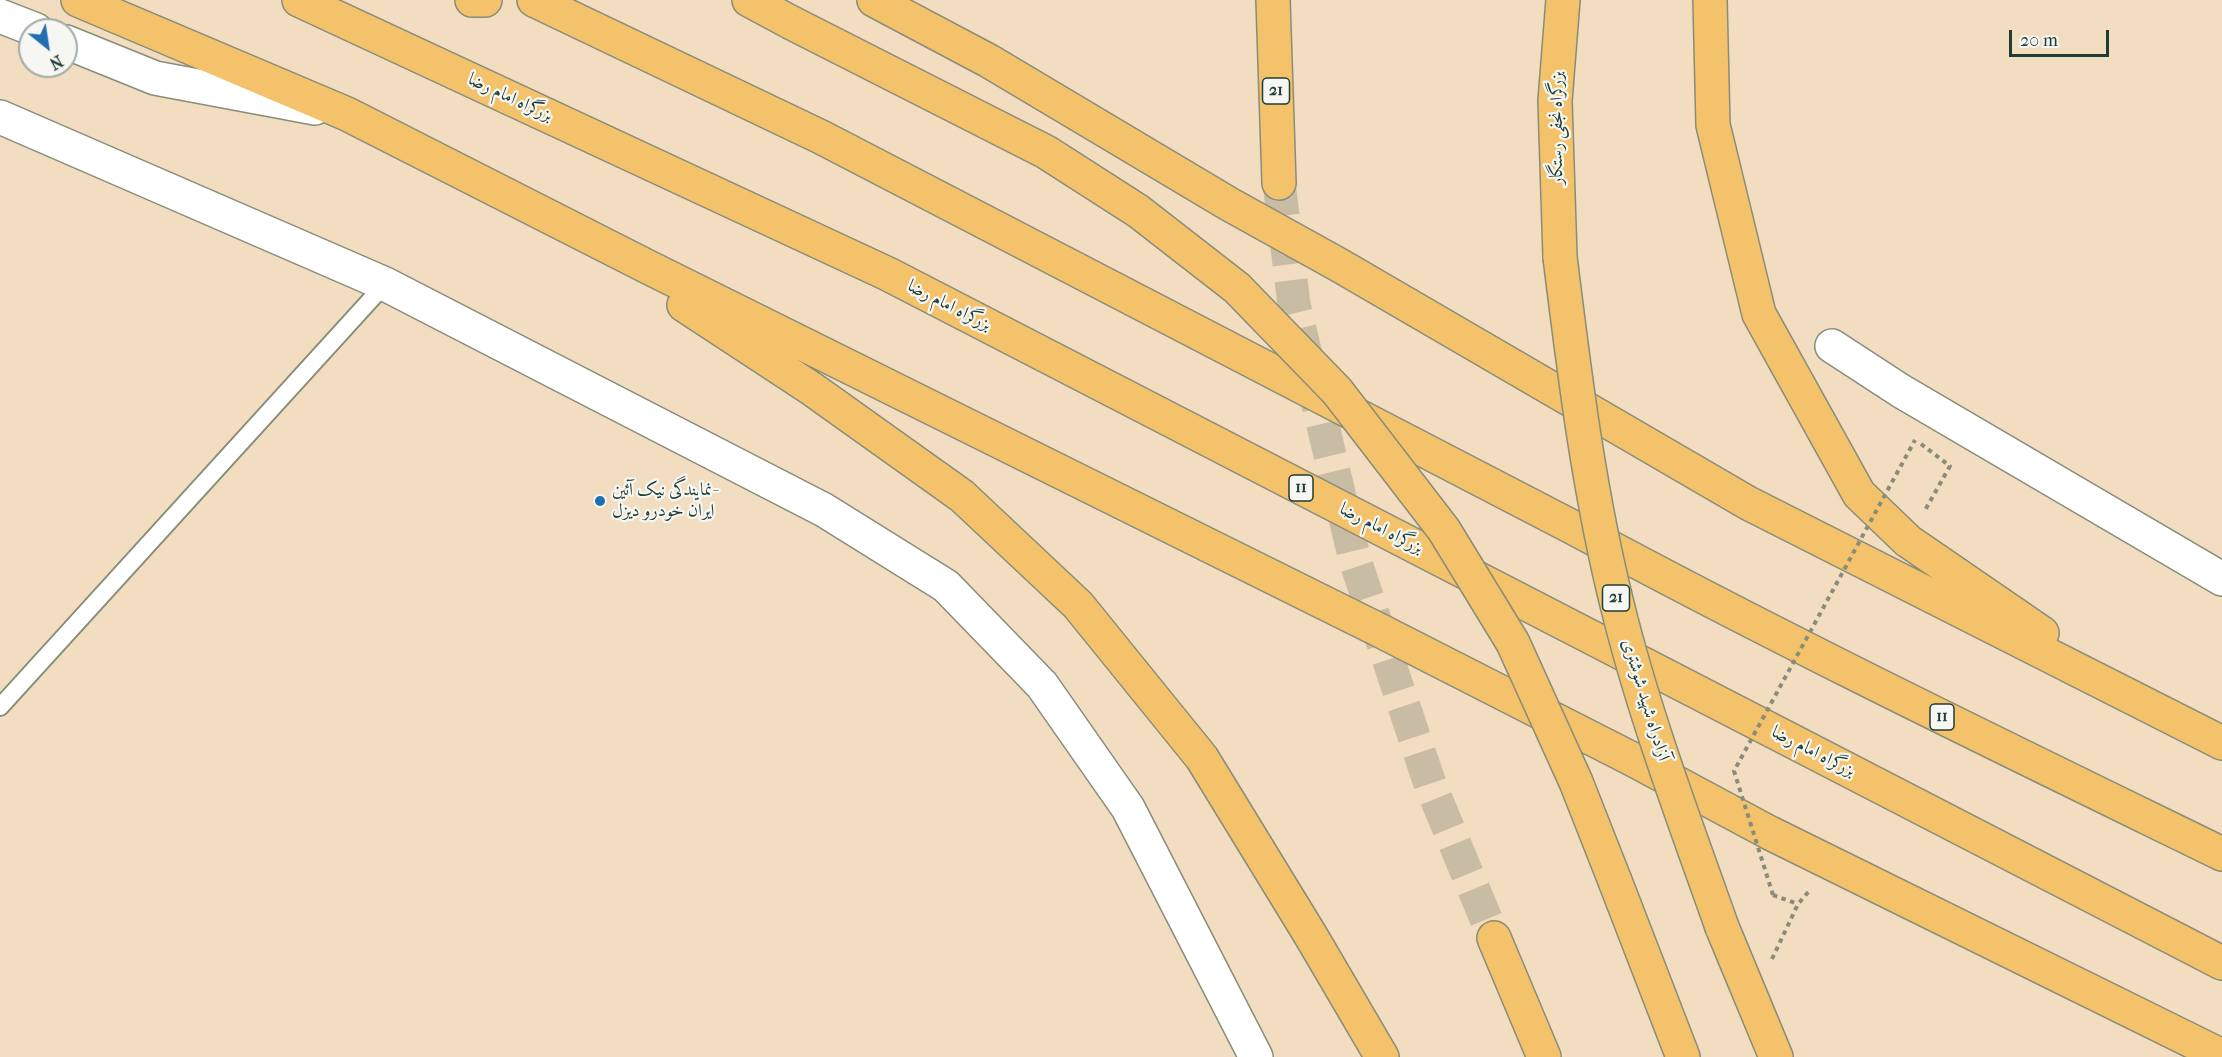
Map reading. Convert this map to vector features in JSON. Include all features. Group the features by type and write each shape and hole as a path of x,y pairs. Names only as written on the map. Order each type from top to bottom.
{"highway":[{"path":"78,0 347,114 1379,630 1632,759 1770,833 2222,1056"},
{"name":"بزرگراه امام رضا","path":"298,0 888,274 2222,963"},
{"path":"472,0 485,0"},
{"name":"11","path":"534,0 821,137 1663,576 1990,741 2222,854"},
{"path":"749,0 1046,152 1138,211 1237,288 1337,391 1444,530 1513,643 1576,782 1683,1057"},
{"path":"874,0 989,61 1229,204 1339,265 1748,503 2222,743"},
{"name":"21","path":"1273,0 1279,183"},
{"name":"بزرگراه نجفی رستگار","path":"1560,257 1555,101 1563,0"},
{"path":"1710,0 1713,124 1759,314 1859,494 1908,541 2155,710"},
{"path":"563,224 812,389 962,496 1078,605 1202,758 1382,1057"},
{"name":"آزادراه شهید شوشتری","path":"1560,257 1592,484 1621,619 1658,749 1722,927 1776,1057"},
{"path":"1494,938 1544,1057"}],"street":[{"path":"0,15 18,22"},
{"path":"78,47 155,78 347,114"},
{"path":"0,117 385,284 824,510 946,586 1042,685 1128,808 1256,1057"},
{"path":"1832,346 1901,391 2222,579"}],"lane":[{"path":"0,707 385,284"}],"path":[{"path":"1770,964 1798,904 1773,895 1734,771 1915,440 1950,466 1908,541"}],"tunnel":[{"path":"1279,183 1294,304 1355,560 1430,784 1494,938"}],"place":[{"name":"نمایندگی نیک آئین- ایران خودرو دیزل","path":"600,501"}]}
